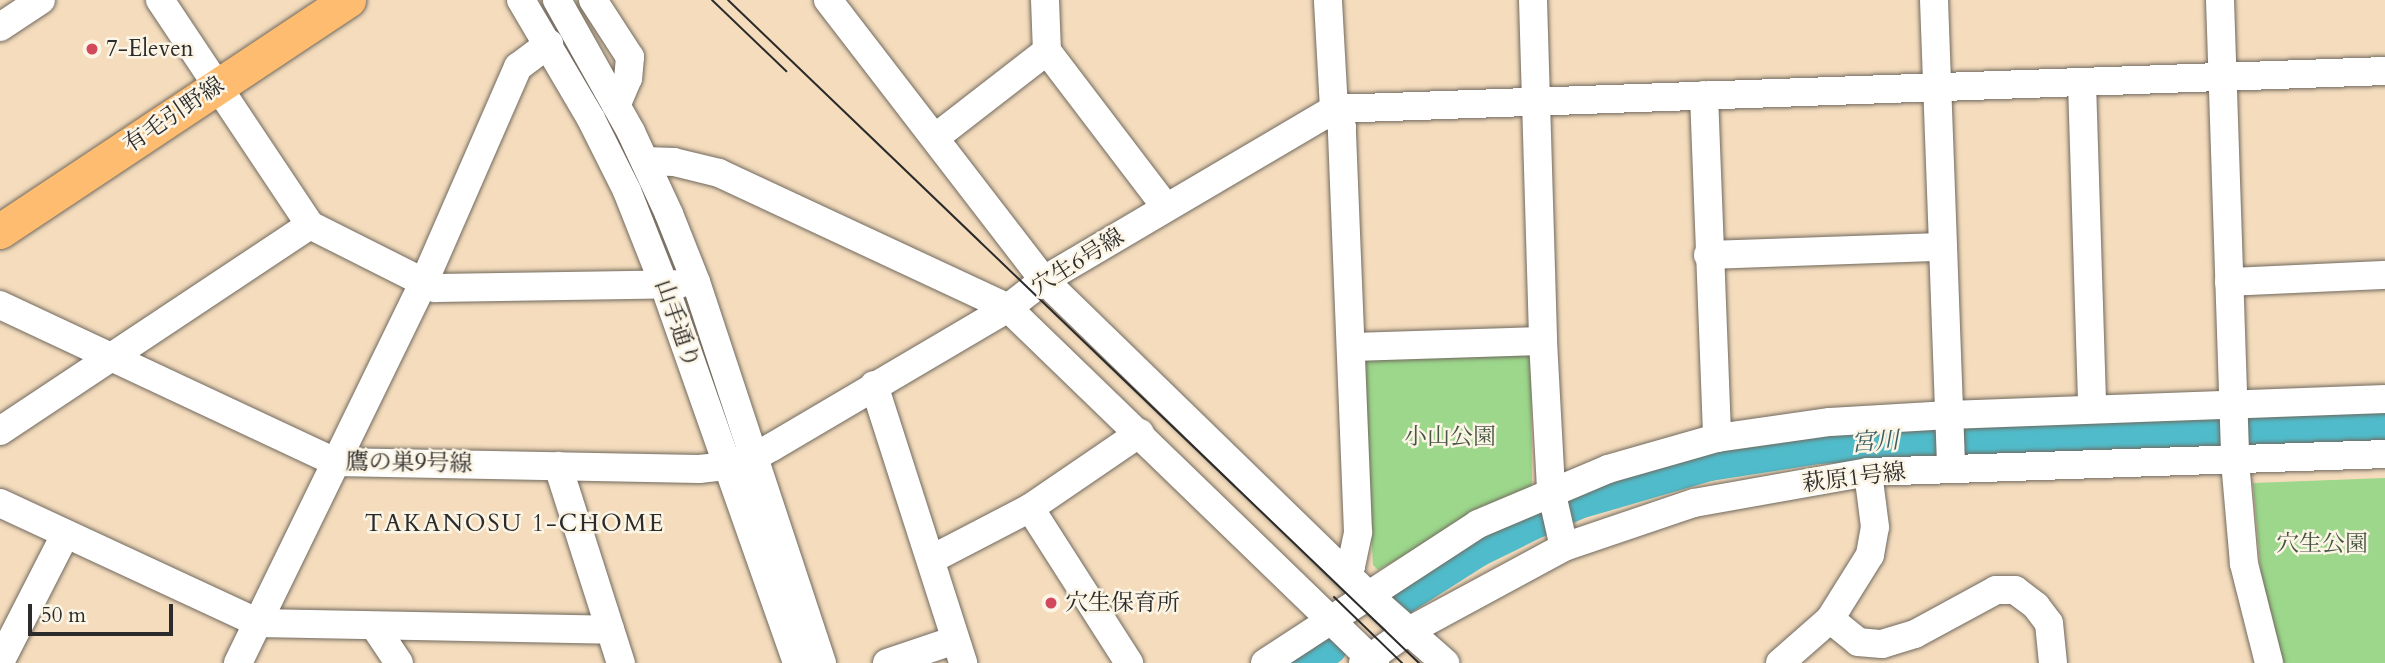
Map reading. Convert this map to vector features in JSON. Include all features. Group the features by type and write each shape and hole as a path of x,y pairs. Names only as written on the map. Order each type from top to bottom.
{"main road":[{"name":"有毛引野線","path":"0,231 348,0"}],"street":[{"path":"0,27 41,0"},
{"path":"160,0 310,225 435,288 664,285 696,282"},
{"name":"山手通り","path":"522,0 549,44 627,191 664,285 797,663"},
{"name":"山手通り","path":"557,0 645,161 696,282 822,663"},
{"path":"593,0 630,57 628,78 616,106"},
{"path":"828,0 1044,280 1368,595 1445,663"},
{"path":"1045,0 1047,51 1166,207"},
{"path":"1328,0 1334,109 1342,127 1358,532 1351,566 1345,571"},
{"path":"1533,0 1543,341 1551,491 1564,547"},
{"path":"1934,0 1951,464"},
{"path":"2220,0 2234,410 2244,564 2269,663"},
{"path":"238,663 425,282 517,67 549,44"},
{"path":"936,138 1047,51"},
{"path":"1334,109 2385,71"},
{"path":"2082,83 2092,410"},
{"path":"1704,95 1717,438"},
{"name":"穴生6号線","path":"726,466 753,458 1008,308 1044,280 1334,109"},
{"path":"645,161 674,162 719,173 1008,308 1140,433 1369,662"},
{"path":"0,431 310,225"},
{"path":"1708,255 1941,247"},
{"path":"2229,282 2385,275"},
{"name":"鷹の巣9号線","path":"0,305 110,360 335,462 699,469 726,466"},
{"path":"1351,347 1543,341"},
{"path":"874,386 932,559 959,651 887,663"},
{"path":"1265,663 1478,524 1608,469 1717,438 1830,422 2092,410 2234,410 2385,400"},
{"path":"932,559 1030,508 1140,433"},
{"name":"萩原1号線","path":"1369,662 1407,632 1564,547 1694,503 1868,472 1951,464 2236,455 2385,454"},
{"path":"558,466 621,663"},
{"path":"1780,663 1830,619 1870,555 1875,527 1868,472"},
{"path":"0,503 259,623 610,630"},
{"path":"1030,508 1129,663"},
{"path":"0,662 65,535"},
{"path":"1830,619 1858,642 1882,644 1915,634 1996,590 2015,590 2036,606 2049,623 2053,663"},
{"path":"375,627 399,663"}],"green space":[{"name":"小山公園","path":"1523,348 1531,356 1532,488 1378,570 1373,565 1362,360"},
{"name":"穴生公園","path":"2385,478 2385,663 2283,663 2261,574 2253,483"}],"waterway":[{"name":"宮川","path":"1397,600 1477,549 1578,501 1709,463 1817,446 1927,439 2385,423"},
{"name":"宮川","path":"1305,663 1329,647"}],"tram line":[{"path":"712,0 786,71"},
{"path":"728,0 1419,663"},
{"path":"1334,597 1402,663"}],"place":[{"name":"7-Eleven","path":"92,49"},
{"name":"穴生保育所","path":"1051,603"}],"district":[{"name":"TAKANOSU 1-CHOME","path":"515,524"}]}
